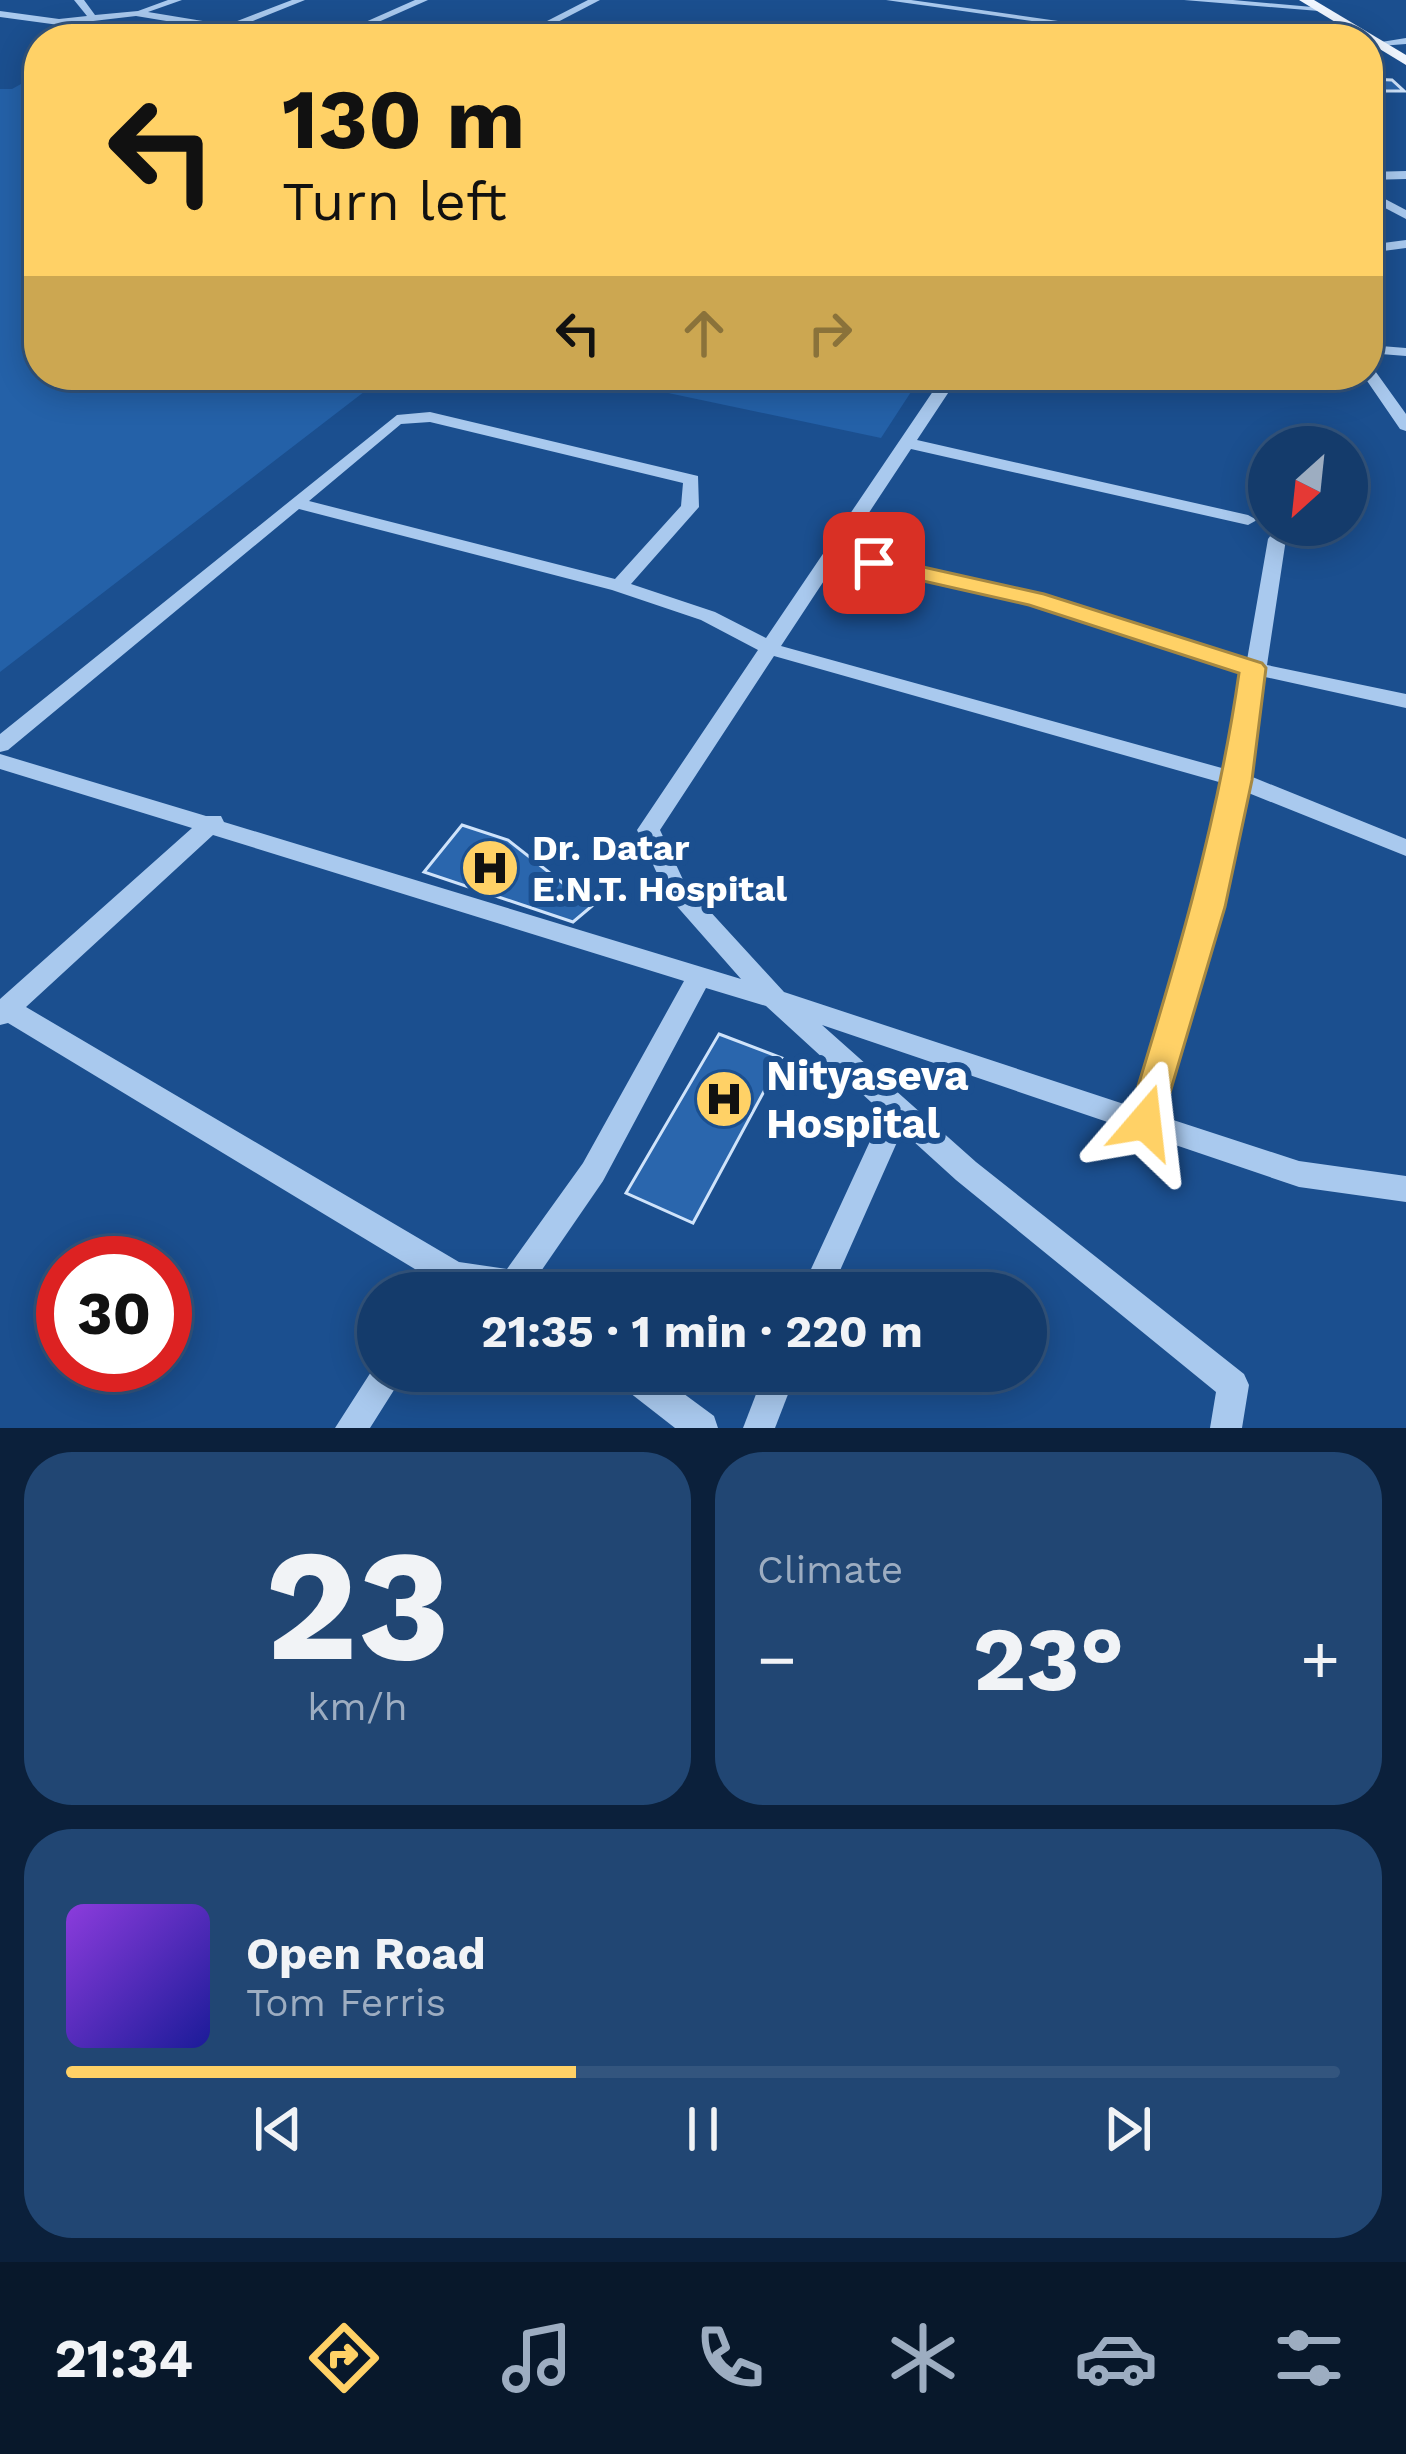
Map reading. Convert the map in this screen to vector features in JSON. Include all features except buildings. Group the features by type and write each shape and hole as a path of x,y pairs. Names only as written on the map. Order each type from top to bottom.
{"main road":[{"path":"1315,3 1357,24"},
{"path":"1397,44 1406,61"}],"street":[{"path":"80,0 93,18"},
{"path":"0,14 59,22 136,13 177,0"},
{"path":"238,24 300,0"},
{"path":"367,24 423,0"},
{"path":"547,24 595,0"},
{"path":"891,0 1068,24"},
{"path":"1189,0 1315,3"},
{"path":"136,13 203,24"},
{"path":"942,390 648,830 675,890 775,999 966,1172 1233,1385 1226,1428"},
{"path":"1381,390 1406,426"},
{"path":"0,745 397,420 430,417 692,480 690,507 619,586"},
{"path":"907,443 1248,520"},
{"path":"300,504 619,586 708,616 771,649 1238,780 1406,848"},
{"path":"1145,1122 1210,907 1238,780 1275,546"},
{"path":"834,555 1035,599 1252,668 1406,700"},
{"path":"0,760 700,975 1299,1174 1406,1189"},
{"path":"213,822 3,1012 427,1272"},
{"path":"531,1272 593,1172 700,975"},
{"path":"825,1272 898,1110"},
{"path":"351,1428 376,1392"},
{"path":"655,1392 702,1428"},
{"path":"759,1428 773,1392"}],"shaded area":[{"path":"24,82 24,390 367,390 0,672 0,89"},
{"path":"654,390 912,390 881,438"}],"place":[{"name":"Dr. Datar E.N.T. Hospital","path":"490,868"},
{"name":"Nityaseva Hospital","path":"724,1099"}],"route":[{"path":"874,563 1035,599 1252,668 1238,780 1210,907 1145,1122"}]}
